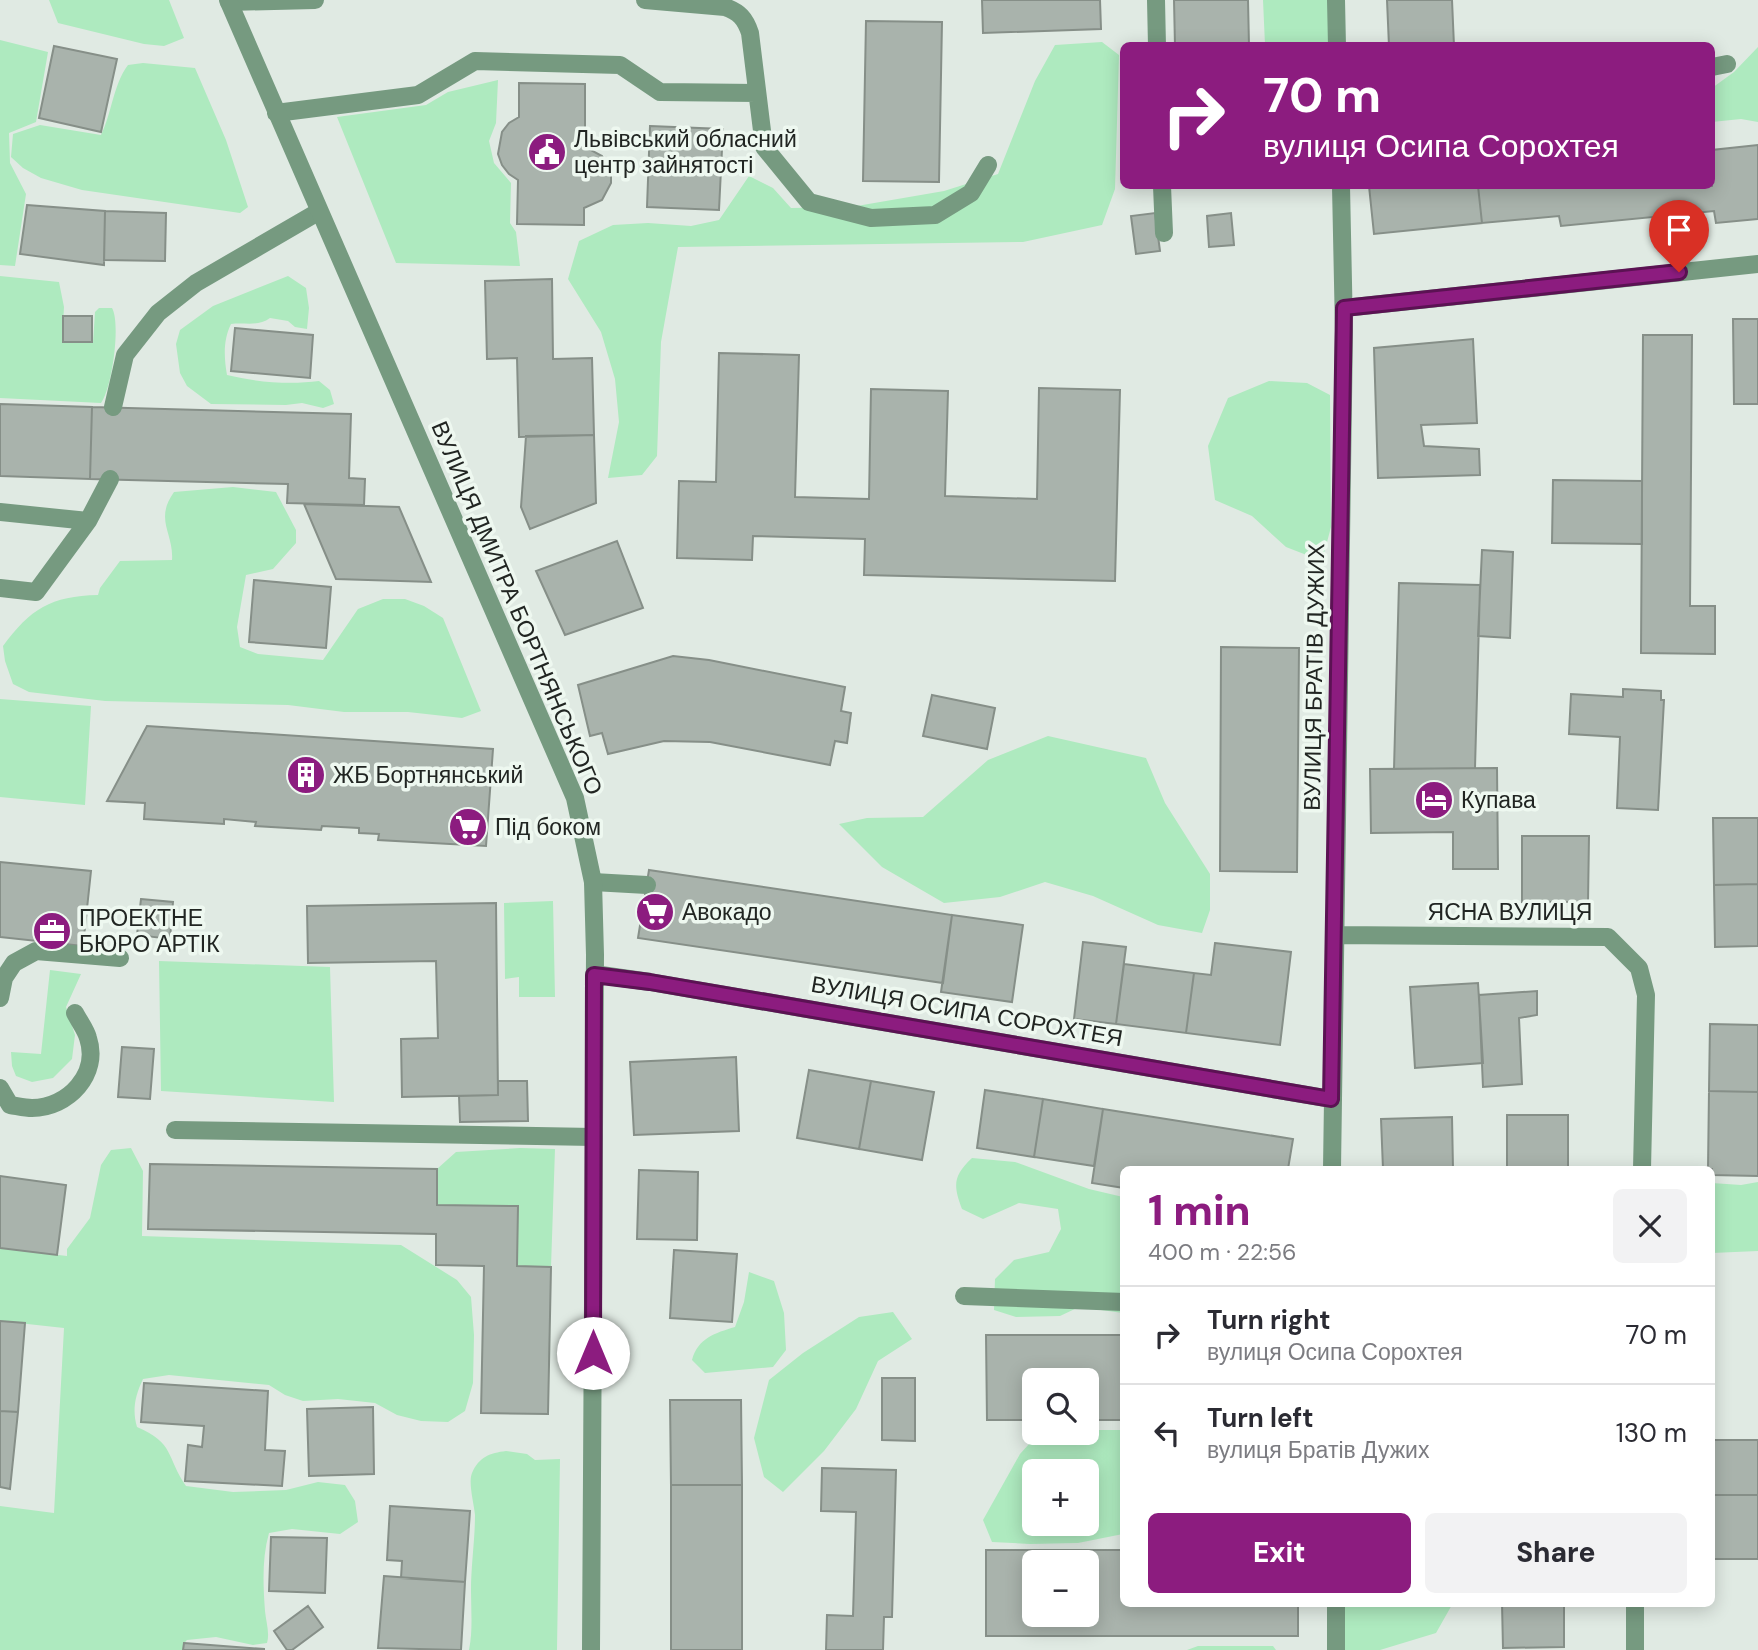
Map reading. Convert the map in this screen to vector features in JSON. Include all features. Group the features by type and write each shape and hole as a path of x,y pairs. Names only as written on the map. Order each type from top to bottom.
{"street":[{"path":"228,1 315,0"},
{"path":"645,0 725,7 737,11 746,20 750,33 764,147 809,202 871,218 935,215 971,193 988,165"},
{"path":"1156,0 1157,42"},
{"path":"1336,0 1337,42"},
{"name":"ВУЛИЦЯ ДМИТРА БОРТНЯНСЬКОГО","path":"228,1 575,798 593,882 591,1650"},
{"path":"276,113 418,95 475,61 620,65 660,92 757,93"},
{"path":"1162,189 1164,233"},
{"name":"ВУЛИЦЯ БРАТІВ ДУЖИХ","path":"1332,1166 1344,308 1341,189"},
{"path":"113,407 125,355 158,313 196,283 318,212"},
{"path":"1344,308 1758,264"},
{"path":"0,588 36,592 88,521 110,479"},
{"path":"0,512 88,521"},
{"path":"593,882 647,885"},
{"name":"ЯСНА ВУЛИЦЯ","path":"1334,935 1608,937 1639,968 1646,995 1642,1166"},
{"path":"0,998 4,978 15,963 36,951 120,958"},
{"name":"ВУЛИЦЯ ОСИПА СОРОХТЕЯ","path":"594,975 650,982 1331,1099"},
{"path":"0,1088 10,1105 33,1109 61,1101 80,1087 91,1065 89,1038 75,1013"},
{"path":"175,1130 594,1137"},
{"path":"964,1296 1120,1302"},
{"path":"1336,1607 1336,1650"},
{"path":"1634,1650 1635,1607"}],"green space":[{"path":"49,0 169,0 184,38 164,46 144,44 58,23"},
{"path":"1263,0 1329,0 1330,42 1265,42"},
{"path":"0,40 48,52 36,122 9,133 10,163 26,194 15,266 0,265"},
{"path":"1102,42 1119,55 1115,189 1102,225 1023,242 678,247 661,342 657,456 642,475 608,478 619,422 615,379 601,332 568,279 579,241 613,225 648,223 691,226 719,220 749,176 773,188 791,208 851,207 944,191 998,174 1035,81 1055,45"},
{"path":"1758,47 1758,122 1741,119 1715,122 1715,86 1734,72"},
{"path":"143,63 195,68 226,140 248,207 240,213 82,190 41,178 23,168 11,157 13,134 40,125 101,135 123,73 128,65"},
{"path":"498,80 496,123 489,141 494,163 511,183 510,223 516,232 520,266 396,263 337,117 426,105 448,92"},
{"path":"0,276 59,282 64,307 62,342 93,343 95,312 99,308 112,308 116,327 114,356 109,384 101,403 0,398"},
{"path":"288,276 306,288 309,308 307,329 295,327 288,321 270,318 256,323 231,324 225,349 227,375 273,382 319,381 330,390 334,404 323,408 302,403 211,404 187,386 180,373 176,344 180,330 213,306"},
{"path":"1269,381 1307,383 1330,395 1331,527 1322,561 1286,547 1252,516 1215,500 1208,446 1228,398"},
{"path":"233,487 276,492 296,530 296,543 273,569 246,575 237,627 240,647 258,654 323,660 358,609 383,599 405,599 424,606 443,618 481,711 462,718 408,712 344,712 288,705 105,701 29,692 13,684 3,646 33,614 67,598 98,595 100,588 120,561 172,560 165,519 168,502 174,492"},
{"path":"0,699 91,706 85,805 0,797"},
{"path":"1048,736 1146,758 1165,803 1210,874 1210,910 1202,933 1158,925 1093,896 1045,882 1000,897 944,903 882,867 839,824 867,818 923,817 988,760"},
{"path":"553,901 555,997 519,997 519,977 505,979 504,903"},
{"path":"159,961 330,967 334,1102 161,1091"},
{"path":"50,970 81,974 66,1007 75,1035 72,1059 53,1078 32,1082 16,1076 11,1052 41,1054"},
{"path":"131,1148 143,1171 142,1236 401,1245 457,1280 471,1297 474,1335 473,1383 465,1411 448,1422 421,1421 397,1415 375,1403 338,1399 303,1401 285,1395 269,1385 169,1375 143,1379 135,1403 137,1427 164,1445 186,1486 233,1492 286,1490 318,1482 345,1485 355,1501 358,1522 340,1534 292,1529 269,1533 264,1571 267,1643 253,1645 216,1637 187,1640 183,1650 0,1650 0,1506 54,1513 64,1328 0,1321 0,1248 67,1256 67,1249 90,1218 101,1165 111,1150"},
{"path":"555,1149 551,1267 517,1266 518,1206 437,1205 437,1169 456,1152"},
{"path":"972,1158 1015,1162 1089,1189 1120,1196 1120,1313 1079,1307 1060,1316 1016,1317 994,1310 995,1279 1014,1260 1049,1252 1061,1229 1058,1209 1019,1203 983,1219 962,1209 956,1187 961,1170"},
{"path":"1758,1182 1758,1251 1715,1253 1715,1183 1741,1185"},
{"path":"749,1272 774,1281 784,1313 786,1350 773,1367 705,1373 692,1360 698,1346 708,1338 735,1327 744,1302"},
{"path":"893,1312 912,1339 878,1361 856,1409 824,1451 783,1492 764,1477 754,1438 769,1380 803,1353 859,1317"},
{"path":"1099,1430 1120,1430 1120,1535 1078,1543 992,1542 983,1520 1020,1454 1028,1445 1099,1445"},
{"path":"506,1451 527,1454 535,1460 560,1459 557,1650 469,1650 475,1515 471,1477 482,1460"},
{"path":"1343,1607 1451,1607 1436,1633 1380,1650 1345,1650"},
{"path":"1198,1646 1273,1646 1276,1650 1187,1650"}],"building":[{"path":"982,0 1100,0 1101,29 983,33"},
{"path":"1174,0 1248,0 1249,42 1175,42"},
{"path":"1387,0 1452,0 1454,42 1389,42"},
{"path":"866,21 942,22 939,182 863,181"},
{"path":"54,46 117,59 101,132 39,118"},
{"name":"Львівський обласний центр зайнятості","path":"519,83 585,84 585,147 602,156 611,173 611,183 602,200 584,208 584,225 517,224 518,180 502,165 498,154 502,132 509,123 519,117"},
{"path":"650,126 723,129 719,210 647,207"},
{"path":"1758,145 1758,219 1716,223 1714,211 1561,226 1559,216 1482,223 1478,189 1715,189 1715,150"},
{"path":"1369,189 1478,189 1482,223 1374,234"},
{"path":"27,205 105,211 104,265 20,254"},
{"path":"105,211 166,213 165,261 104,260"},
{"path":"1155,213 1160,251 1136,254 1131,216"},
{"path":"1231,213 1234,245 1209,247 1207,216"},
{"path":"552,279 553,359 592,358 594,435 519,437 517,358 487,359 485,281"},
{"path":"63,316 92,316 92,342 63,342"},
{"path":"1733,319 1758,319 1758,404 1734,404"},
{"path":"235,328 313,335 310,378 231,371"},
{"path":"1643,335 1692,335 1690,606 1715,606 1715,654 1641,653"},
{"path":"1473,339 1477,423 1421,425 1424,446 1479,449 1480,475 1378,478 1374,348"},
{"path":"719,353 799,355 795,497 869,499 871,389 948,391 945,496 1037,499 1039,388 1120,390 1115,581 864,575 865,539 753,536 752,560 677,558 679,481 716,482"},
{"path":"0,404 92,407 90,479 0,476"},
{"path":"92,407 351,414 349,478 365,479 364,505 287,503 288,484 90,479"},
{"path":"594,435 596,503 530,529 521,507 526,436"},
{"path":"1553,480 1642,481 1642,544 1552,543"},
{"path":"304,504 399,507 431,582 336,579"},
{"path":"617,541 643,608 565,635 536,571"},
{"path":"1482,550 1513,552 1510,638 1478,636"},
{"path":"254,580 331,587 326,648 249,642"},
{"path":"1399,583 1480,585 1475,768 1394,769"},
{"path":"1221,647 1299,648 1297,872 1220,871"},
{"path":"673,656 709,660 845,687 841,711 851,713 847,743 835,741 830,765 710,742 664,741 608,754 602,733 590,736 578,685"},
{"path":"1623,689 1661,691 1661,700 1664,700 1658,810 1617,808 1620,737 1569,734 1571,694 1623,697"},
{"path":"932,695 995,708 987,749 923,736"},
{"name":"ЖБ Бортнянський","path":"147,726 493,749 486,846 378,840 379,834 359,833 359,828 322,826 321,830 255,826 256,822 224,819 224,824 144,819 145,803 107,801"},
{"name":"Купава","path":"1497,768 1498,869 1453,869 1453,832 1371,833 1370,769"},
{"path":"1713,818 1758,818 1758,884 1714,885"},
{"path":"1522,836 1589,836 1588,902 1522,902"},
{"path":"0,862 91,871 83,946 0,937"},
{"path":"649,870 952,915 943,983 638,938"},
{"path":"1758,884 1758,946 1715,947 1714,885"},
{"path":"141,899 173,902 170,939 137,935"},
{"path":"496,903 498,1095 402,1097 401,1039 438,1038 436,961 308,963 307,906"},
{"path":"952,915 1023,925 1012,1002 941,992"},
{"path":"1083,942 1126,947 1116,1024 1074,1019"},
{"path":"1215,943 1291,952 1280,1045 1186,1033 1194,973 1211,975"},
{"path":"1124,964 1194,973 1186,1033 1116,1024"},
{"path":"1478,983 1483,1063 1415,1068 1410,987"},
{"path":"1537,991 1537,1015 1519,1018 1522,1084 1483,1087 1479,995"},
{"path":"1710,1024 1758,1025 1758,1092 1709,1091"},
{"path":"122,1047 154,1049 150,1099 118,1097"},
{"path":"736,1057 739,1131 634,1135 630,1062"},
{"path":"809,1070 871,1081 859,1149 797,1138"},
{"path":"498,1081 527,1081 528,1121 460,1122 459,1096 498,1095"},
{"path":"871,1081 934,1092 922,1160 859,1149"},
{"path":"985,1090 1043,1099 1034,1157 977,1148"},
{"path":"1709,1091 1758,1092 1758,1176 1715,1175 1715,1166 1708,1166"},
{"path":"1043,1099 1103,1109 1094,1166 1034,1157"},
{"path":"1103,1109 1293,1139 1288,1166 1120,1166 1120,1187 1092,1183"},
{"path":"1507,1115 1568,1115 1568,1166 1507,1166"},
{"path":"1452,1117 1453,1166 1383,1166 1381,1119"},
{"path":"150,1164 437,1169 437,1205 518,1206 517,1266 551,1267 548,1414 481,1413 484,1266 436,1265 436,1234 148,1229"},
{"path":"639,1170 698,1172 697,1240 637,1239"},
{"path":"0,1176 66,1185 57,1255 0,1248"},
{"path":"674,1250 737,1254 732,1322 670,1318"},
{"path":"0,1321 25,1323 18,1412 0,1411"},
{"path":"986,1335 1120,1335 1120,1420 1099,1420 1099,1368 1022,1368 1022,1420 987,1420"},
{"path":"882,1378 915,1378 915,1441 882,1440"},
{"path":"144,1383 268,1391 265,1450 285,1451 282,1486 185,1481 188,1445 202,1447 204,1426 141,1422"},
{"path":"670,1400 741,1400 742,1485 671,1485"},
{"path":"373,1407 374,1474 309,1476 307,1409"},
{"path":"0,1411 18,1412 10,1489 0,1487"},
{"path":"1715,1440 1758,1440 1758,1495 1715,1495"},
{"path":"822,1468 896,1470 892,1617 884,1617 883,1650 826,1650 827,1615 853,1616 856,1512 821,1511"},
{"path":"671,1485 742,1485 742,1650 671,1650"},
{"path":"1715,1495 1758,1495 1758,1559 1715,1559"},
{"path":"390,1506 470,1511 465,1582 401,1578 402,1561 387,1560"},
{"path":"271,1537 327,1538 325,1593 269,1591"},
{"path":"986,1550 1022,1550 1022,1627 1099,1627 1099,1550 1120,1550 1120,1607 1298,1607 1298,1636 986,1636"},
{"path":"384,1576 465,1582 461,1650 378,1648"},
{"path":"308,1606 323,1627 292,1650 287,1650 274,1631"},
{"path":"1502,1607 1564,1607 1564,1647 1503,1648"},
{"path":"184,1643 264,1649 264,1650 183,1650"}],"place":[{"name":"Львівський обласний центр зайнятості","path":"547,152"},
{"name":"ЖБ Бортнянський","path":"306,775"},
{"name":"Купава","path":"1434,800"},
{"name":"Під боком","path":"468,827"},
{"name":"Авокадо","path":"655,912"},
{"name":"ПРОЕКТНЕ БЮРО АРТІК","path":"52,931"}],"route":[{"path":"593,1353 594,975 650,982 1331,1099 1344,308 1679,272"}]}
